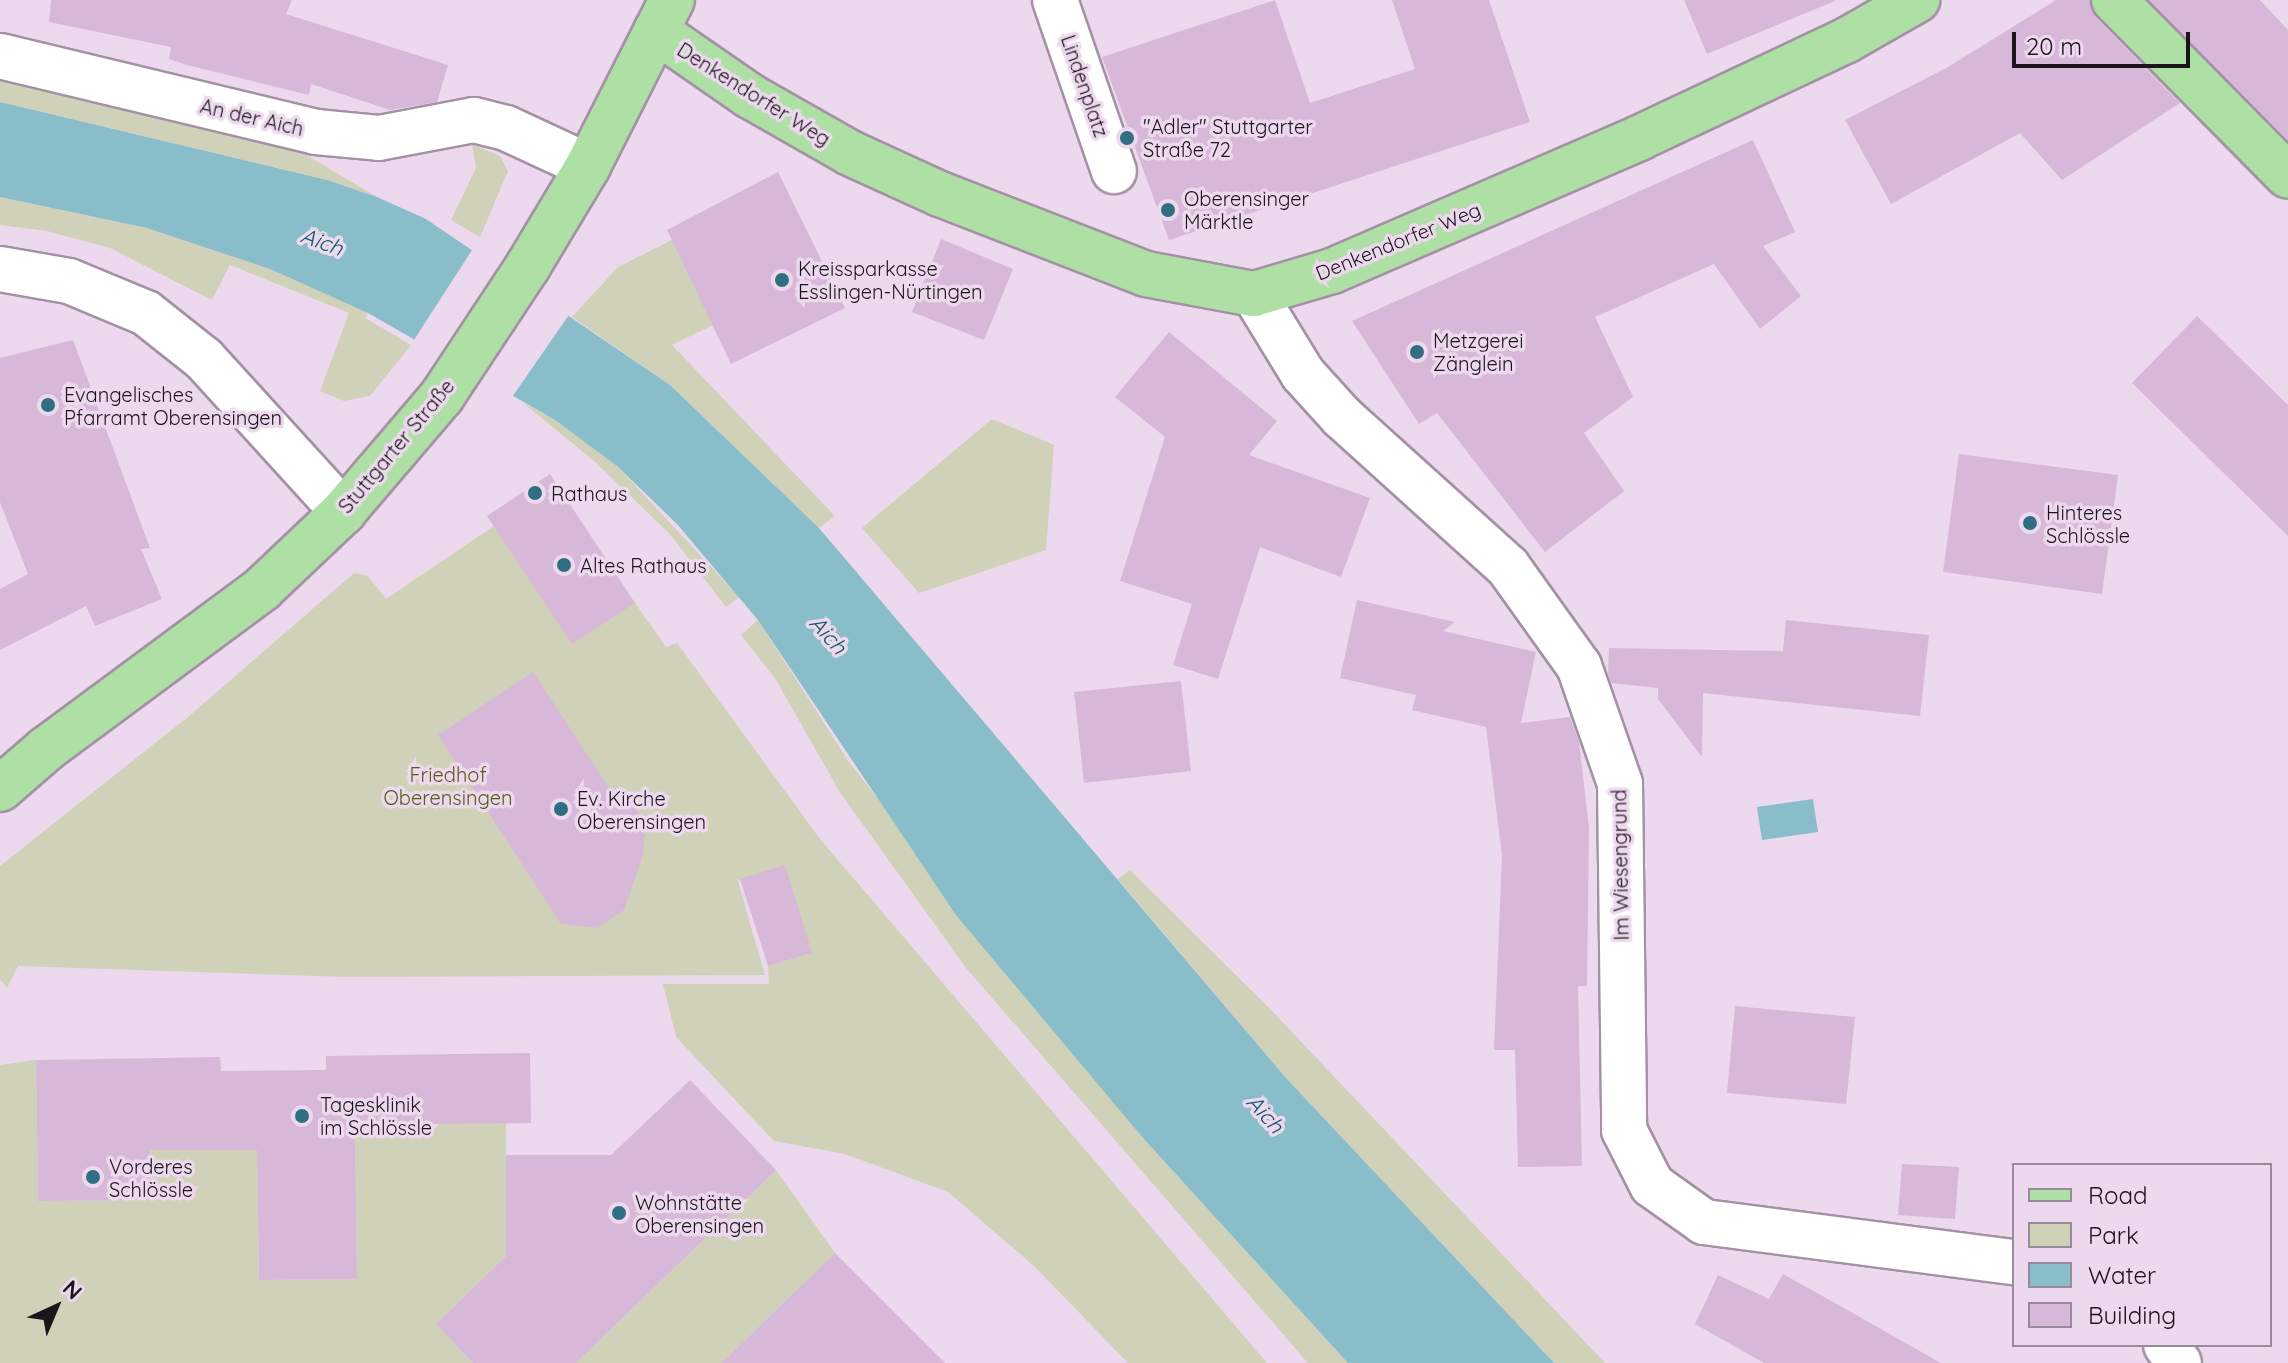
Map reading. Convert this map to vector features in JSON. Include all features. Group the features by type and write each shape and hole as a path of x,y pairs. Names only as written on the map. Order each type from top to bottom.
{"main road":[{"name":"Denkendorfer Weg","path":"664,15 750,96 850,153 940,194 1146,274 1254,294 1332,271 1639,138 1847,40 1917,0"},
{"path":"2114,0 2288,176"},
{"name":"Stuttgarter Straße","path":"0,789 46,749 262,589 343,512 442,396 528,266 588,166 664,15"}],"street":[{"name":"Lindenplatz","path":"1055,0 1114,171"},
{"name":"An der Aich","path":"0,56 316,132 379,138 474,120 506,128 588,166"},
{"path":"0,269 69,281 146,313 204,359 343,512"},
{"name":"Im Wiesengrund","path":"1254,294 1303,374 1342,417 1508,567 1579,666 1620,784 1624,1130 1652,1185 1704,1222 2012,1262"}],"green space":[{"path":"0,80 301,152 377,197 327,180 0,102"},
{"path":"472,144 500,156 508,171 480,237 451,220 476,168"},
{"path":"0,197 147,228 270,269 368,313 365,318 411,345 370,396 344,401 320,391 349,313 230,265 212,300 110,248 47,231 0,225"},
{"path":"672,240 713,325 672,345 835,516 819,528 670,385 572,317 618,267"},
{"path":"522,402 555,420 617,466 739,597 726,607 669,533 594,461"},
{"path":"992,419 1054,445 1046,550 919,593 862,528"},
{"name":"Friedhof Oberensingen","path":"494,526 635,603 666,647 677,643 820,839 1267,1363 1128,1363 1035,1267 948,1192 845,1154 774,1141 676,1037 663,984 769,984 768,966 812,953 737,878 765,975 347,977 18,966 7,988 0,979 0,866 188,717 354,573 368,576 386,599"},
{"path":"758,620 849,762 1143,1138 1348,1363 1308,1363 967,969 841,794 776,680 741,635"},
{"path":"1130,870 1274,1013 1605,1363 1554,1363 1286,1078 1118,879"},
{"path":"36,1060 38,1201 149,1200 150,1150 257,1150 259,1280 357,1279 355,1125 506,1123 506,1256 436,1324 473,1363 0,1363 0,1065"},
{"path":"776,1170 835,1253 736,1350 735,1363 576,1363"}],"water":[{"name":"Aich","path":"0,102 327,180 377,197 426,219 670,385 819,528 1286,1078 1554,1363 1348,1363 1143,1138 956,915 758,620 677,524 617,466 555,420 368,313 270,269 147,228 0,197"},
{"path":"1813,799 1818,832 1762,840 1757,807"}],"pier":[{"path":"474,247 571,312 510,400 412,343"}],"building":[{"path":"51,0 292,0 286,14 448,65 437,102 390,110 311,84 309,95 187,65 169,59 171,47 49,22"},
{"path":"1275,0 1310,103 1415,69 1392,0 1489,0 1530,122 1169,240 1102,57"},
{"path":"1684,0 1835,0 1835,1 1707,54"},
{"path":"2056,0 2090,0 2096,18 2180,103 2062,180 2020,133 1891,204 1845,120 1948,67"},
{"path":"2149,0 2260,0 2288,30 2288,140"},
{"path":"1753,140 1795,232 1763,246 1801,296 1760,329 1714,264 1595,317 1633,397 1584,433 1624,491 1545,552 1437,413 1419,424 1352,321"},
{"name":"Kreissparkasse Esslingen-Nürtingen","path":"778,172 845,308 731,364 667,230"},
{"path":"941,239 1013,269 984,340 912,312"},
{"path":"2197,316 2288,405 2288,536 2132,383"},
{"path":"1169,332 1277,421 1249,455 1370,498 1341,577 1260,547 1218,679 1173,665 1192,604 1120,581 1165,437 1115,397"},
{"path":"73,340 150,548 141,549 162,599 95,626 86,606 0,650 0,589 28,574 0,502 0,358"},
{"name":"Hinteres Schlössle","path":"1959,454 2118,475 2102,594 1943,572"},
{"name":"Altes Rathaus","path":"550,474 635,603 572,644 487,516"},
{"path":"1357,600 1455,622 1443,631 1536,652 1521,723 1570,717 1579,742 1589,828 1587,986 1578,986 1582,1166 1518,1167 1515,1050 1494,1050 1502,856 1486,727 1412,710 1416,695 1340,678"},
{"path":"1786,620 1929,635 1920,716 1703,693 1702,757 1658,699 1658,688 1611,683 1608,673 1609,648 1783,651"},
{"name":"Ev. Kirche Oberensingen","path":"533,672 611,791 626,794 646,824 642,858 624,910 597,928 561,924 438,735"},
{"path":"1181,681 1191,771 1084,783 1074,692"},
{"path":"785,865 812,953 768,966 740,879"},
{"path":"1735,1006 1855,1017 1846,1104 1727,1093"},
{"name":"Vorderes Schlössle","path":"530,1053 531,1123 355,1125 357,1279 259,1280 257,1150 150,1150 150,1200 38,1201 36,1060 220,1057 221,1071 326,1070 326,1056"},
{"name":"Wohnstätte Oberensingen","path":"690,1080 776,1170 576,1363 473,1363 436,1324 506,1256 506,1155 611,1155"},
{"path":"1902,1164 1959,1167 1955,1219 1898,1215"},
{"path":"835,1253 945,1363 722,1363"},
{"path":"1783,1274 1941,1363 1764,1363 1695,1324 1718,1275 1769,1299"}],"place":[{"name":"\"Adler\" Stuttgarter Straße 72","path":"1127,138"},
{"name":"Oberensinger Märktle","path":"1168,210"},
{"name":"Kreissparkasse Esslingen-Nürtingen","path":"782,280"},
{"name":"Metzgerei Zänglein","path":"1417,352"},
{"name":"Evangelisches Pfarramt Oberensingen","path":"48,405"},
{"name":"Rathaus","path":"535,493"},
{"name":"Hinteres Schlössle","path":"2030,523"},
{"name":"Altes Rathaus","path":"564,565"},
{"name":"Ev. Kirche Oberensingen","path":"561,809"},
{"name":"Tagesklinik im Schlössle","path":"302,1116"},
{"name":"Vorderes Schlössle","path":"93,1177"},
{"name":"Wohnstätte Oberensingen","path":"619,1213"}]}
